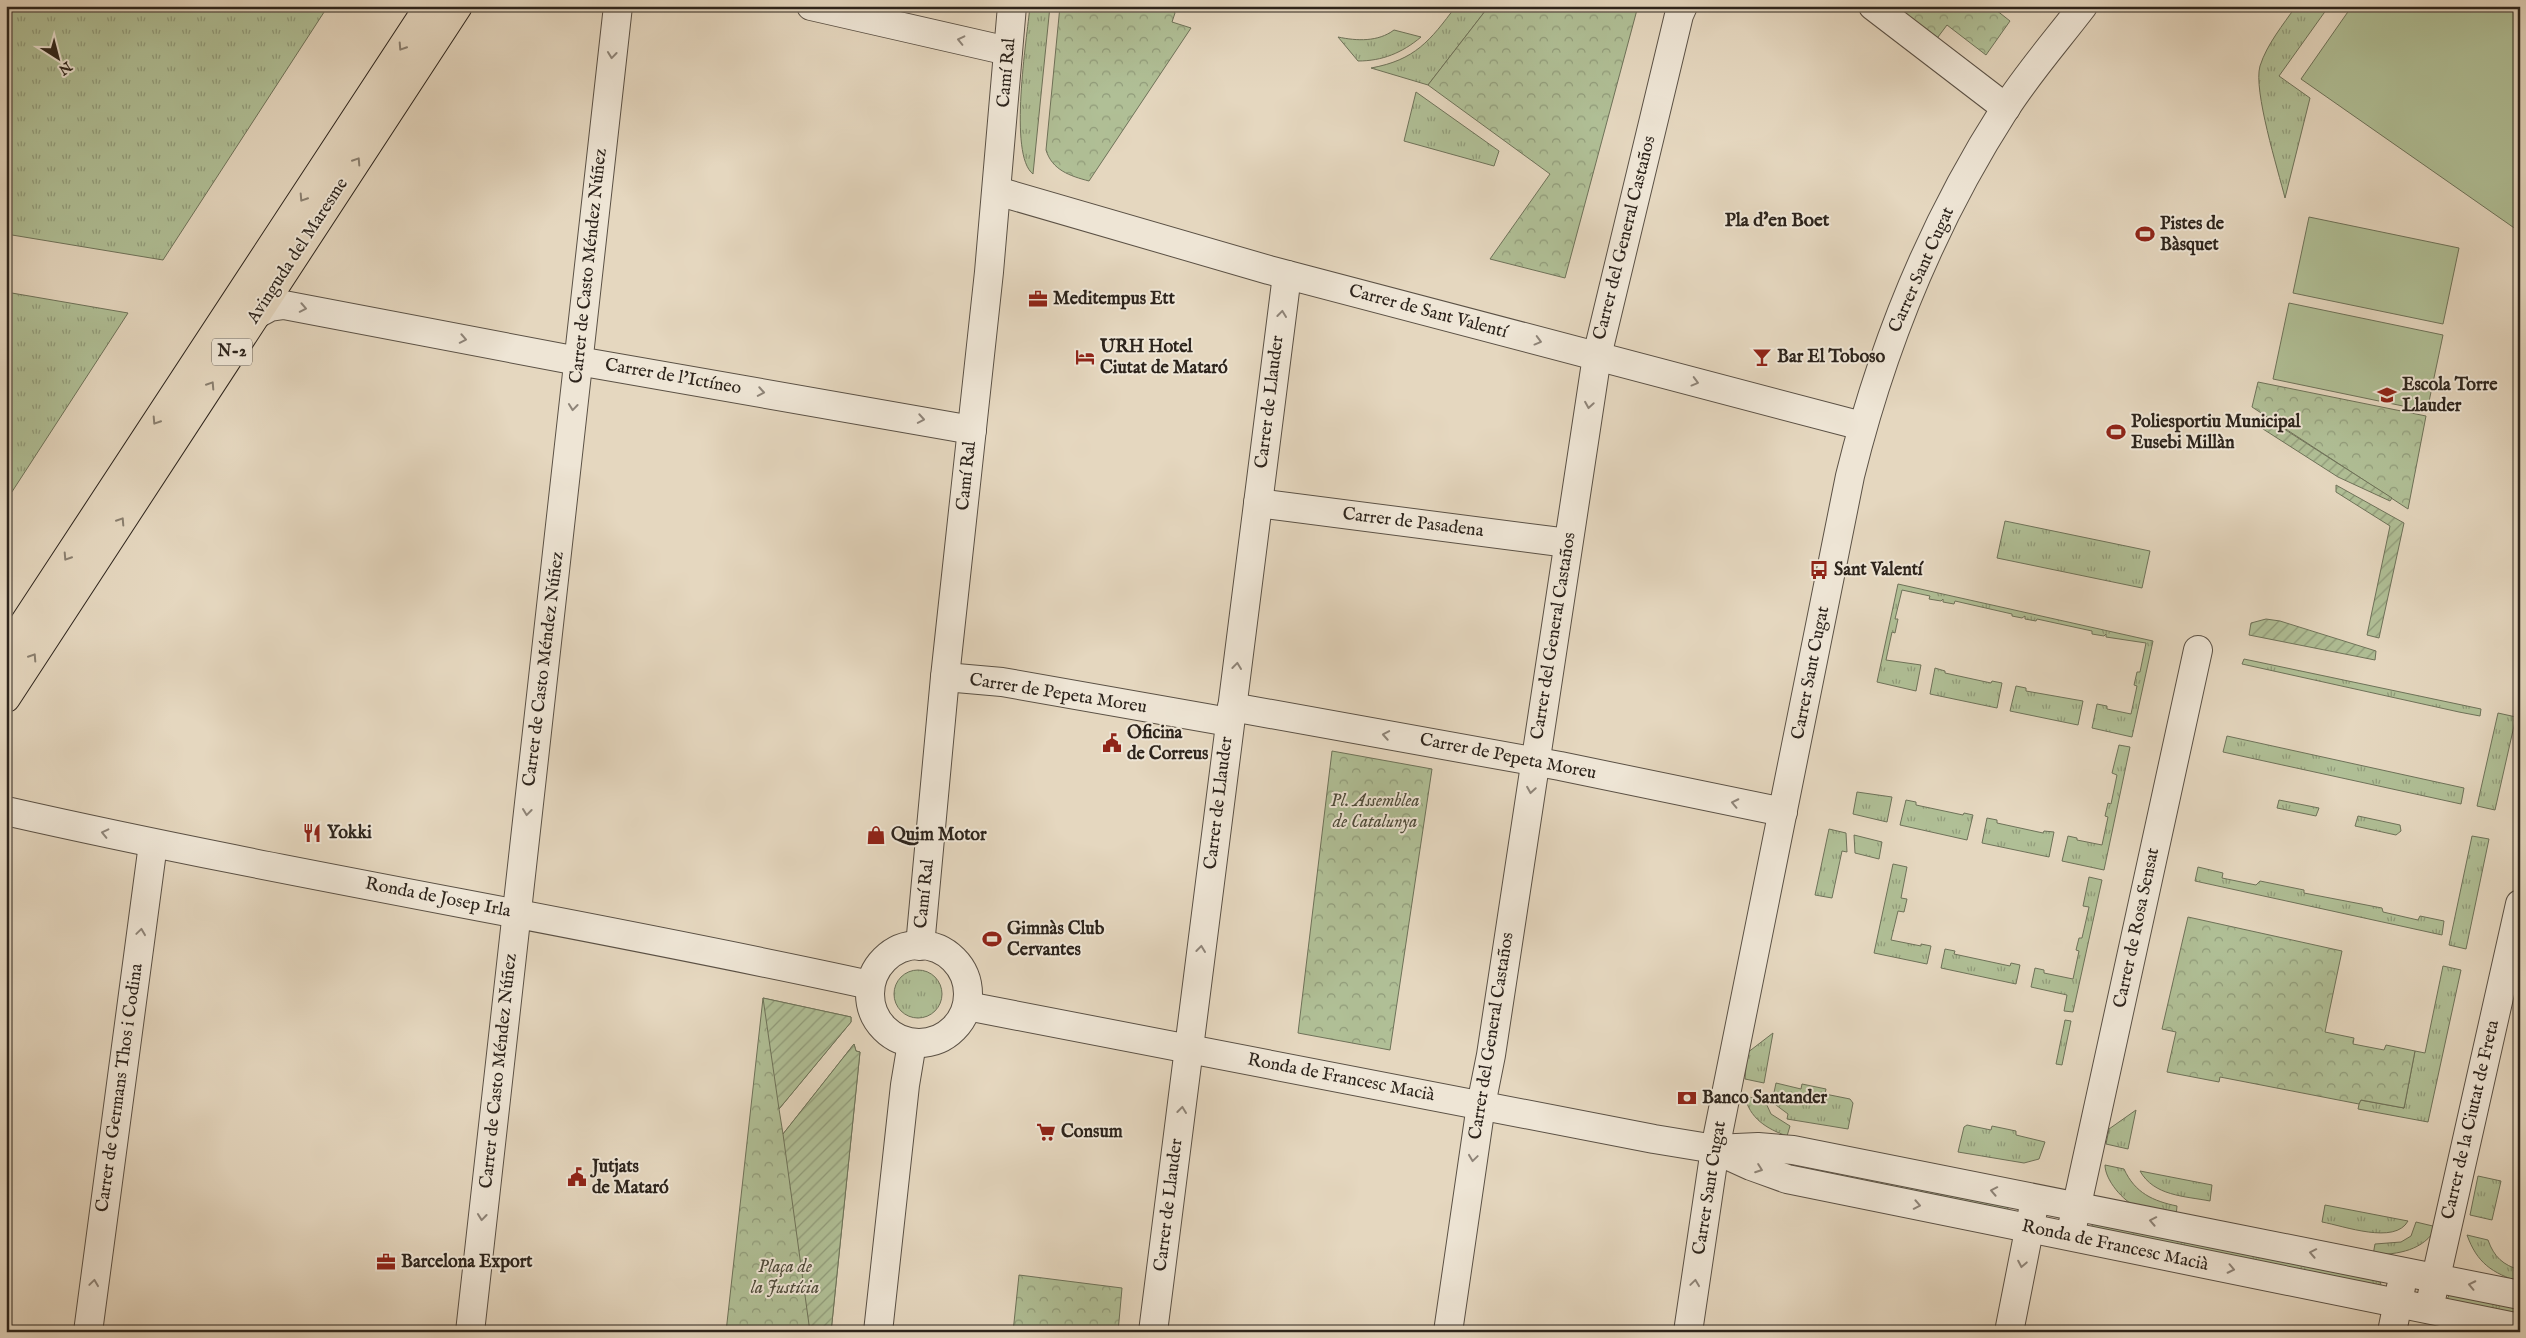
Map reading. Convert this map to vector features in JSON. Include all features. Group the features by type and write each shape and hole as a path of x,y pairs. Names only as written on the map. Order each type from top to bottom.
{"main road":[{"name":"Avinguda del Maresme","path":"6,651 429,6"},
{"name":"Avinguda del Maresme","path":"6,698 458,6"}],"street":[{"name":"Carrer de Casto Méndez Núñez","path":"470,1332 618,6"},
{"path":"811,6 1008,51"},
{"name":"Camí Ral","path":"920,946 945,677 997,191 1012,6"},
{"name":"Carrer del General Castaños","path":"1448,1332 1481,1105 1536,762 1597,356 1679,15 1683,6"},
{"path":"1873,6 2006,108"},
{"name":"Carrer Sant Cugat","path":"1688,1332 1715,1149 1850,476 1862,426 1899,317 1922,261 1960,186 2006,108 2083,6"},
{"name":"Carrer de Sant Valentí","path":"997,191 1287,275 1862,426"},
{"name":"Carrer de Llauder","path":"1153,1332 1287,275"},
{"name":"Carrer de l'Ictíneo","path":"257,314 270,307 284,305 578,361 972,430"},
{"name":"Carrer de Pasadena","path":"1258,503 1568,543"},
{"name":"Carrer de Rosa Sensat","path":"2070,1236 2198,650"},
{"name":"Carrer de Pepeta Moreu","path":"945,677 1002,682 1230,714 1536,762 1782,812"},
{"name":"Ronda de Josep Irla","path":"6,811 153,844 516,913 870,985"},
{"name":"Carrer de Germans Thos i Codina","path":"88,1332 153,844"},
{"name":"Carrer de la Ciutat de Freta","path":"2428,1310 2520,904"},
{"path":"920,946 943,951 959,965 967,985 967,1006 953,1030 941,1038 928,1042 912,1043 888,1032 879,1022 871,1005 870,985 880,964 888,956 898,950 920,946"},
{"name":"Ronda de Francesc Macià","path":"967,1006 1654,1139 1715,1149 1758,1147 1793,1150 2520,1295"},
{"path":"878,1332 905,1085 912,1043"},
{"name":"Ronda de Francesc Macià","path":"1715,1149 1751,1166 1787,1179 2520,1328"},
{"path":"2009,1332 2035,1199"},
{"path":"2392,1332 2405,1271"}],"green space":[{"path":"6,6 328,6 163,260 6,234"},
{"path":"1030,6 1050,6 1033,174 1026,163 1020,121 1023,68"},
{"path":"1060,6 1171,6 1175,13 1172,22 1191,28 1089,181 1075,177 1057,167 1046,150"},
{"path":"1456,6 1489,6 1428,85 1371,68 1399,60 1420,47 1438,29"},
{"path":"1489,6 1638,6 1565,278 1490,259 1550,174 1428,85"},
{"path":"1873,6 1991,6 2010,21 1986,55 1947,25 1929,49"},
{"path":"2296,6 2329,6 2279,76 2310,98 2285,198 2263,111 2259,77 2260,66 2267,50"},
{"path":"2352,6 2520,6 2520,232 2301,79"},
{"path":"1394,30 1421,37 1399,52 1383,58 1358,61 1338,37 1367,40 1381,37"},
{"path":"1416,92 1499,151 1494,166 1404,141"},
{"path":"2309,217 2459,248 2443,324 2293,293"},
{"path":"6,292 128,313 6,501"},
{"path":"2289,303 2443,335 2427,411 2273,379"},
{"path":"2258,382 2426,416 2408,509 2252,407"},
{"path":"2270,420 2392,498 2390,501 2338,477 2263,429"},
{"path":"2336,485 2404,523 2379,638 2367,635 2390,526 2336,492"},
{"path":"2005,521 2150,551 2142,588 1997,558"},
{"path":"1898,584 2153,641 2132,737 2092,728 2097,704 2107,706 2107,709 2131,714 2137,686 2134,685 2137,672 2140,672 2146,643 2106,637 2106,634 2104,636 2092,634 2092,631 2037,619 2036,621 2025,619 2025,616 2022,618 2012,616 2012,614 1955,601 1954,604 1943,602 1943,599 1941,601 1929,599 1930,596 1902,590 1895,619 1898,619 1895,633 1892,632 1886,660 1921,665 1916,691 1877,682"},
{"path":"2266,619 2280,621 2376,651 2375,660 2249,635 2251,623"},
{"path":"2244,659 2481,709 2480,716 2242,664"},
{"path":"1935,668 1945,671 1945,673 1991,683 1992,681 2002,683 1997,708 1930,694"},
{"path":"2016,686 2026,688 2026,691 2083,701 2078,725 2010,711"},
{"path":"2498,713 2516,717 2495,810 2477,806"},
{"path":"2227,736 2464,788 2461,804 2223,752"},
{"path":"2119,745 2130,747 2104,870 2062,861 2068,836 2077,838 2077,840 2102,845 2108,817 2105,816 2108,803 2111,804 2117,775 2112,773"},
{"name":"Pl. Assemblea de Catalunya","path":"1332,751 1432,769 1390,1050 1298,1033"},
{"path":"1857,792 1892,797 1887,822 1853,814"},
{"path":"1906,800 1916,802 1916,805 1963,815 1964,813 1973,815 1967,840 1900,825"},
{"path":"2279,800 2319,808 2316,816 2277,808"},
{"path":"2358,816 2400,825 2401,831 2396,835 2355,826"},
{"path":"1987,818 1997,820 1997,823 2043,833 2044,831 2054,832 2049,857 1982,843"},
{"path":"1829,829 1846,833 1847,852 1842,851 1832,898 1815,895"},
{"path":"1854,835 1882,842 1879,859 1855,853"},
{"path":"2472,836 2489,839 2466,949 2449,945"},
{"path":"1893,864 1907,867 1901,898 1907,899 1904,912 1898,911 1891,940 1931,946 1927,964 1874,953"},
{"path":"2198,867 2223,873 2222,878 2256,885 2260,881 2304,890 2304,893 2382,908 2383,912 2418,920 2420,916 2444,921 2442,935 2195,881"},
{"path":"2089,877 2102,880 2073,1012 2064,1011 2067,995 2031,987 2035,968 2044,970 2044,973 2073,979 2079,951 2076,950 2079,938 2082,938 2089,907 2083,906"},
{"path":"2188,917 2342,951 2325,1032 2354,1038 2353,1044 2384,1050 2386,1045 2415,1051 2404,1108 2361,1100 2359,1104 2220,1077 2219,1082 2167,1072 2176,1032 2162,1029"},
{"path":"1945,949 1955,951 1954,954 2010,966 2011,963 2020,965 2016,984 1941,968"},
{"path":"2443,966 2461,970 2428,1122 2358,1109 2360,1100 2404,1108 2415,1051 2425,1053"},
{"path":"913,970 923,970 935,977 942,989 942,999 935,1011 923,1018 913,1018 905,1014 898,1007 894,999 894,989 898,981 905,974"},
{"name":"Plaça de la Justícia","path":"763,998 851,1017 851,1022 779,1109 783,1134 854,1044 856,1051 860,1052 831,1332 726,1332"},
{"path":"763,998 851,1017 851,1022 779,1109"},
{"path":"2065,1020 2071,1021 2062,1065 2056,1064"},
{"path":"1773,1033 1764,1083 1745,1079 1747,1053"},
{"path":"854,1044 856,1051 860,1052 831,1332 810,1332 783,1134"},
{"path":"1776,1083 1801,1089 1802,1084 1826,1089 1825,1094 1850,1099 1853,1103 1848,1129 1787,1119 1788,1114 1772,1102"},
{"path":"1745,1096 1765,1101 1771,1114 1790,1126 1787,1136 1760,1122 1750,1111"},
{"path":"2136,1110 2128,1149 2106,1144 2109,1129"},
{"path":"1967,1125 1991,1130 1992,1126 2016,1131 2016,1135 2045,1142 2039,1159 2024,1163 1958,1152 1964,1127"},
{"path":"1800,1164 2009,1204 2007,1212 1799,1172"},
{"path":"2105,1165 2124,1169 2139,1190 2146,1195 2177,1206 2176,1217 2137,1207 2126,1200 2111,1183"},
{"path":"2140,1171 2212,1185 2210,1201 2170,1194 2153,1186"},
{"path":"2478,1176 2501,1181 2492,1220 2470,1215"},
{"path":"2325,1205 2408,1221 2401,1228 2392,1232 2381,1233 2355,1230 2322,1222"},
{"path":"2416,1222 2437,1227 2425,1241 2410,1250 2392,1254 2373,1255 2375,1244 2401,1242 2411,1236"},
{"path":"2093,1224 2380,1281 2381,1285 2380,1287 2090,1229"},
{"path":"2467,1235 2488,1240 2500,1260 2520,1270 2520,1282 2501,1275 2487,1266 2476,1253"},
{"path":"1019,1275 1122,1288 1118,1332 1013,1332"},
{"path":"2450,1294 2520,1307 2520,1317 2447,1299"}],"place":[{"name":"Pistes de Bàsquet","path":"2145,234"},
{"name":"Meditempus Ett","path":"1038,299"},
{"name":"URH Hotel Ciutat de Mataró","path":"1085,357"},
{"name":"Bar El Toboso","path":"1762,357"},
{"name":"Escola Torre Llauder","path":"2387,395"},
{"name":"Poliesportiu Municipal Eusebi Millàn","path":"2116,432"},
{"name":"Sant Valentí","path":"1819,570"},
{"name":"Oficina de Correus","path":"1112,743"},
{"name":"Yokki","path":"312,833"},
{"name":"Quim Motor","path":"876,835"},
{"name":"Gimnàs Club Cervantes","path":"992,939"},
{"name":"Banco Santander","path":"1687,1098"},
{"name":"Consum","path":"1046,1132"},
{"name":"Jutjats de Mataró","path":"577,1177"},
{"name":"Barcelona Export","path":"386,1262"}],"district":[{"name":"Pla d'en Boet","path":"1777,221"}]}
